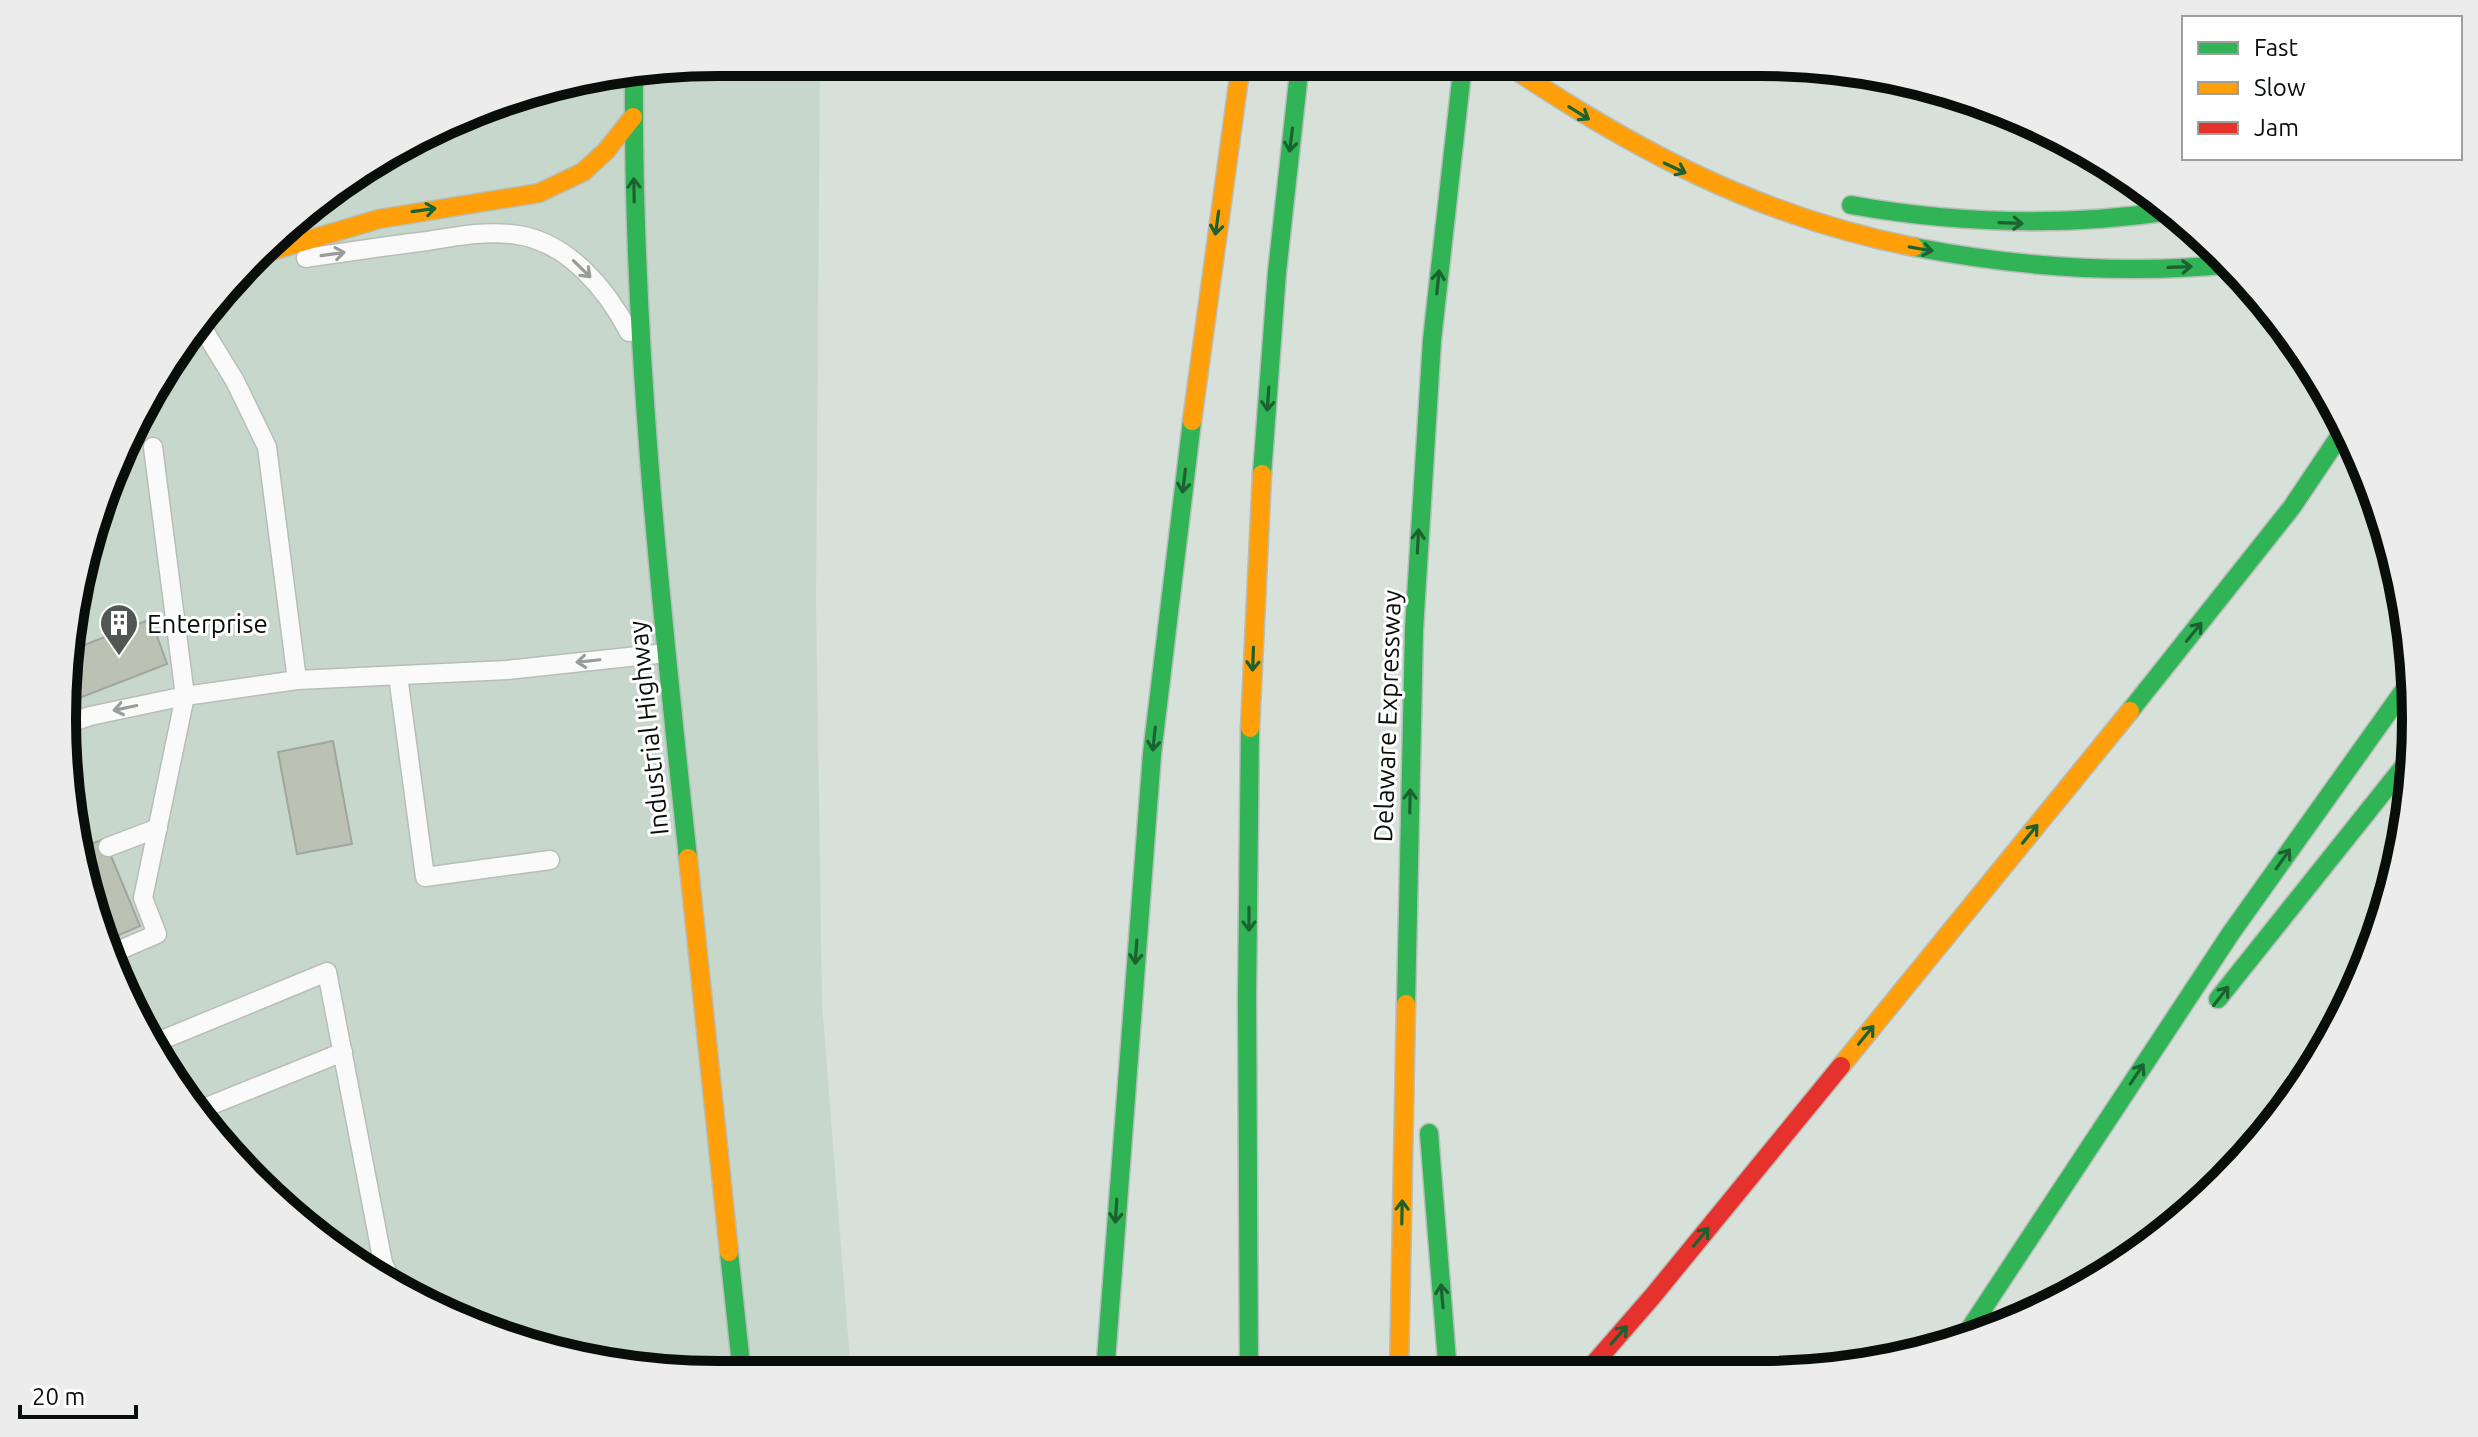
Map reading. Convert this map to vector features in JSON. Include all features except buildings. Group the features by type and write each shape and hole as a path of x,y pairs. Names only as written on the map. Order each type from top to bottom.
{"main road":[{"path":"1106,1361 1152,754 1204,318 1239,76"},
{"path":"1249,1361 1249,864 1254,624 1272,339 1284,195 1298,76"},
{"name":"Delaware Expressway","path":"1399,1361 1414,630 1421,487 1440,261 1461,76"},
{"path":"1524,76 1607,131 1660,160 1745,198 1814,222 1893,244 2029,264 2095,268 2214,265"},
{"name":"Industrial Highway","path":"634,81 640,352 666,653 741,1361"},
{"path":"281,248 382,217 542,193 601,158 633,117"},
{"path":"1838,203 1900,215 2020,223 2081,222 2156,213"},
{"path":"1596,1361 1652,1297 2205,620 2292,507 2338,438"},
{"path":"1972,1325 2231,933 2401,694"},
{"path":"2208,1012 2400,771"},
{"path":"1409,879 1423,1065"},
{"path":"2016,1255 2160,1073"},
{"path":"1427,1111 1447,1361"}],"lane":[{"path":"264,264 476,234 520,235 559,249 590,277 624,322 640,352"},
{"path":"205,333 247,403 267,447 297,680"},
{"path":"120,950 157,934 143,898 185,696 153,447"},
{"path":"76,721 185,696 297,680 507,670 666,653"},
{"path":"398,676 425,877 550,860"},
{"path":"108,847 158,828"},
{"path":"162,1040 327,972 385,1268"},
{"path":"207,1107 343,1052"},
{"path":"378,1263 383,1263"}],"shaded area":[{"path":"820,76 816,601 822,1004 850,1361 718,1361 635,1356 593,1349 512,1327 434,1295 362,1253 295,1202 235,1142 184,1075 142,1003 110,925 88,844 81,802 77,761 77,676 88,593 98,552 110,512 142,434 162,397 209,327 235,295 295,235 327,209 397,162 434,142 512,110 593,88 635,81 676,77"}],"traffic: fast":[{"path":"1262,474 1277,272 1299,76"},
{"path":"1406,1004 1414,630 1432,340 1462,76"},
{"path":"634,81 643,370 658,565 688,858"},
{"path":"1851,205 1931,216 2011,221 2090,219 2156,213"},
{"path":"1914,247 1993,260 2073,267 2153,269 2215,265"},
{"path":"1106,1361 1152,754 1192,421"},
{"path":"2130,711 2292,507 2338,438"},
{"path":"1973,1324 2231,933 2401,694"},
{"path":"1249,1361 1247,998 1250,728"},
{"path":"2218,999 2400,771"},
{"path":"1429,1133 1447,1361"},
{"path":"729,1252 741,1361"}],"traffic: slow":[{"path":"1192,421 1239,76"},
{"path":"1524,76 1650,152 1751,199 1803,218 1914,247"},
{"path":"281,248 379,219 539,193 583,172 606,151 633,117"},
{"path":"1250,728 1262,474"},
{"path":"1841,1066 2130,711"},
{"path":"688,858 729,1252"},
{"path":"1399,1361 1406,1004"}],"traffic: jam":[{"path":"1596,1361 1841,1066"}],"place":[{"name":"Enterprise","path":"119,657"}]}
